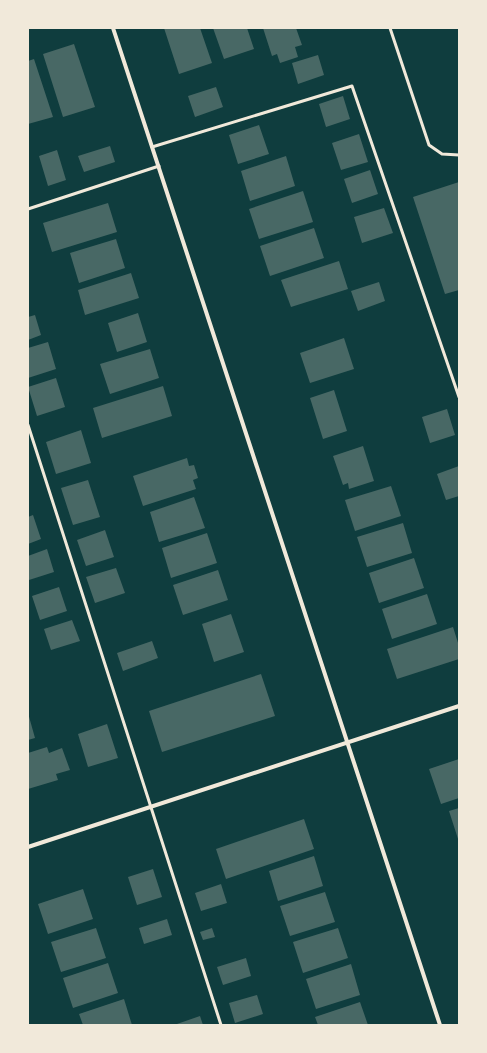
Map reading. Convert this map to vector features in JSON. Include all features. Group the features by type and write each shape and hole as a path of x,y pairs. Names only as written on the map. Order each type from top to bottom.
{"street":[{"path":"113,28 440,1025"},
{"path":"28,847 459,706"}],"lane":[{"path":"390,28 429,145 442,154 459,155"},
{"path":"152,147 352,86 459,397"},
{"path":"28,209 159,166"},
{"path":"28,425 221,1025"}],"building":[{"path":"164,28 200,28 212,63 179,74"},
{"path":"213,28 247,28 254,49 224,59"},
{"path":"263,28 296,28 302,45 295,47 298,57 280,63 277,54 272,56"},
{"path":"74,44 95,107 63,117 43,54"},
{"path":"318,55 324,75 298,84 292,63"},
{"path":"34,59 53,117 28,124 28,61"},
{"path":"216,87 223,107 195,117 188,96"},
{"path":"343,96 350,119 326,127 319,104"},
{"path":"259,125 269,154 238,164 229,135"},
{"path":"359,134 368,162 341,170 332,143"},
{"path":"110,146 115,162 84,172 78,156"},
{"path":"57,150 66,180 48,186 39,156"},
{"path":"286,156 295,186 250,201 241,171"},
{"path":"370,170 378,194 352,203 344,179"},
{"path":"459,182 459,290 445,294 413,197"},
{"path":"303,191 313,222 259,239 249,209"},
{"path":"108,203 117,232 52,252 43,223"},
{"path":"384,208 393,233 362,243 354,217"},
{"path":"314,228 324,258 270,276 260,246"},
{"path":"116,239 125,268 79,283 70,253"},
{"path":"339,261 348,289 291,307 281,280"},
{"path":"131,273 139,298 85,315 78,290"},
{"path":"379,282 385,301 358,311 351,291"},
{"path":"138,313 147,342 117,352 108,323"},
{"path":"35,315 41,335 28,340 28,317"},
{"path":"344,338 354,369 310,383 300,353"},
{"path":"48,342 56,369 28,378 28,348"},
{"path":"150,349 159,378 110,394 100,364"},
{"path":"56,378 65,407 37,416 28,387"},
{"path":"163,386 172,416 102,438 93,408"},
{"path":"334,390 347,431 323,439 310,398"},
{"path":"447,409 455,435 430,443 422,417"},
{"path":"81,430 91,463 56,474 46,442"},
{"path":"363,446 374,481 349,489 348,483 343,485 333,456"},
{"path":"187,458 189,466 194,465 198,478 193,480 196,489 143,506 133,476"},
{"path":"459,466 459,496 446,500 437,474"},
{"path":"88,480 100,517 73,525 61,488"},
{"path":"391,486 401,516 355,531 345,500"},
{"path":"194,497 205,528 159,542 150,512"},
{"path":"33,515 41,539 28,544 28,517"},
{"path":"403,523 412,553 367,567 357,537"},
{"path":"105,530 114,557 86,566 77,540"},
{"path":"207,533 217,563 171,578 162,548"},
{"path":"47,549 54,572 29,580 28,556"},
{"path":"414,558 424,588 379,603 369,573"},
{"path":"116,568 125,593 95,603 86,577"},
{"path":"218,570 228,600 183,615 173,585"},
{"path":"59,587 67,611 40,620 32,596"},
{"path":"427,594 437,624 392,639 382,609"},
{"path":"231,614 244,652 214,662 202,624"},
{"path":"72,620 80,641 51,650 44,629"},
{"path":"453,627 459,646 459,659 397,679 387,649"},
{"path":"152,641 158,658 123,671 117,653"},
{"path":"261,674 275,716 162,752 149,711"},
{"path":"28,713 35,738 28,740"},
{"path":"107,724 118,758 88,767 78,734"},
{"path":"47,747 49,753 62,748 70,770 56,774 58,780 28,789 28,753"},
{"path":"459,759 459,798 441,804 429,769"},
{"path":"459,808 459,842 449,811"},
{"path":"304,819 314,849 226,879 216,849"},
{"path":"314,856 323,886 278,901 269,871"},
{"path":"153,869 162,897 137,905 128,877"},
{"path":"221,884 227,903 201,911 195,893"},
{"path":"83,889 93,919 48,934 38,904"},
{"path":"325,892 335,922 290,936 280,906"},
{"path":"167,919 172,935 144,944 139,928"},
{"path":"96,928 106,958 61,972 51,942"},
{"path":"212,928 215,937 203,940 200,932"},
{"path":"338,928 348,958 303,973 293,942"},
{"path":"246,958 251,976 223,985 217,967"},
{"path":"108,963 118,993 73,1008 63,978"},
{"path":"351,964 360,995 316,1009 306,979"},
{"path":"257,995 263,1014 235,1023 229,1003"},
{"path":"124,999 132,1025 83,1025 79,1014"},
{"path":"360,1002 368,1025 318,1025 315,1017"},
{"path":"200,1016 203,1025 174,1025"}]}
